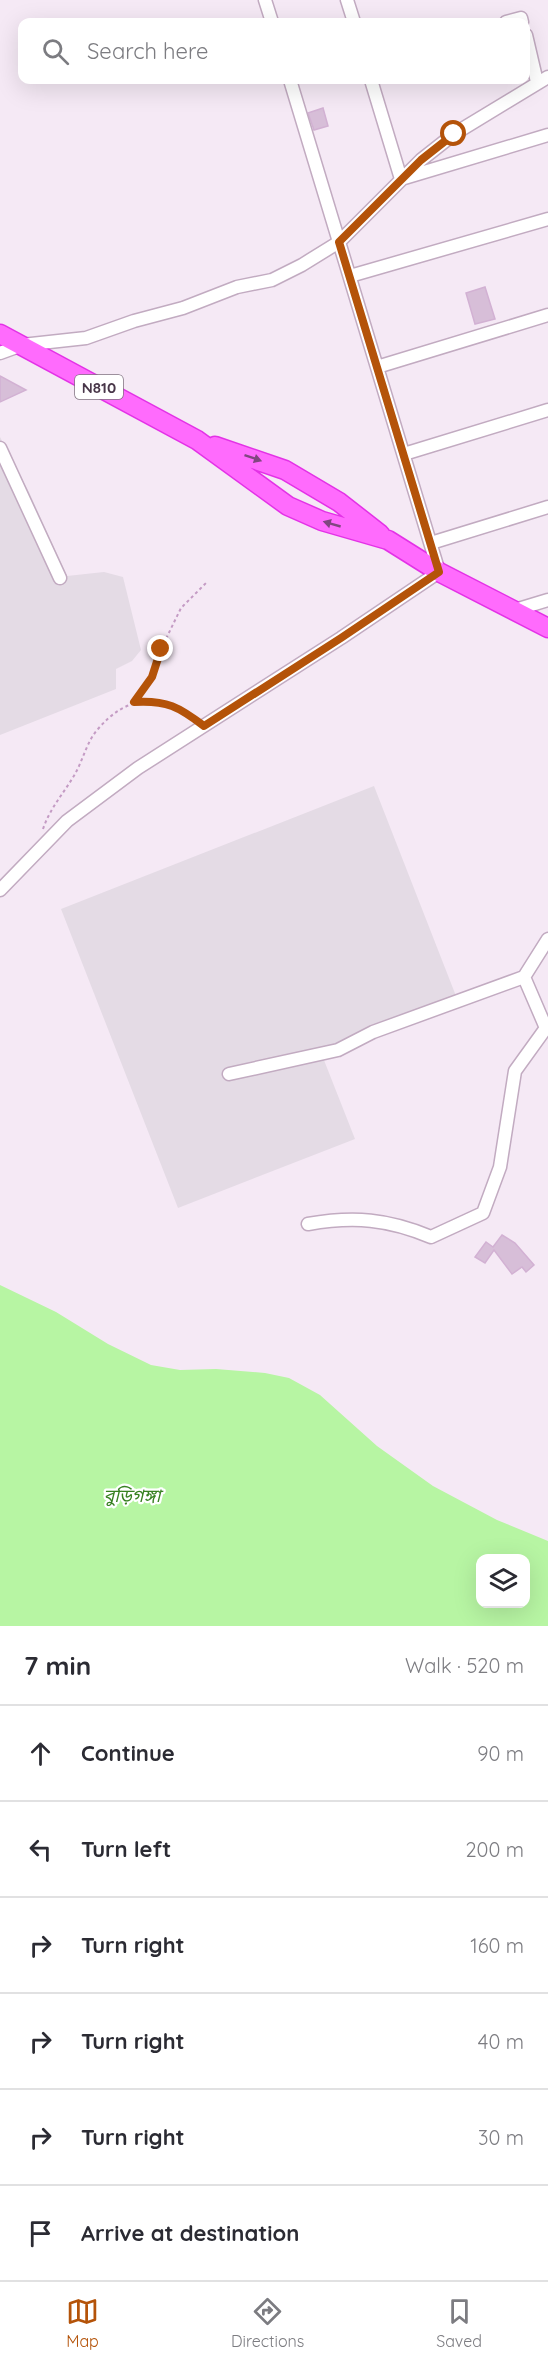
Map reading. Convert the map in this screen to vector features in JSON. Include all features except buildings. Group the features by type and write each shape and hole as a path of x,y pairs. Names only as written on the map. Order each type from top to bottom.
{"highway":[{"name":"N810","path":"0,334 197,440 288,506 322,521 388,540"},
{"name":"N810","path":"197,440 285,470 339,502 388,540 439,572 548,628"}],"street":[{"path":"265,0 271,18"},
{"path":"348,0 353,18"},
{"path":"0,352 22,345 86,338 134,321 183,308 237,287 272,280 302,265 339,242 401,178 454,134 543,80 530,48"},
{"path":"0,890 67,821 138,768 341,638 439,572 291,84"},
{"path":"372,84 401,178"},
{"path":"401,178 548,135"},
{"path":"350,276 548,219"},
{"path":"377,367 548,315"},
{"path":"404,454 548,410"},
{"path":"0,448 60,578"},
{"path":"431,543 548,507"},
{"path":"515,610 548,600"},
{"path":"229,1074 338,1050 373,1032 524,977 548,939"},
{"path":"308,1224 340,1219 370,1220 404,1226 431,1237 483,1213 500,1167 516,1071 546,1028 524,977"}],"path":[{"path":"34,854 48,814 74,775 96,730 117,712 134,702 152,677 161,649 181,608 208,581"},
{"path":"134,702 157,700 181,708 204,726"}],"shaded area":[{"path":"0,437 29,492 67,576 104,572 123,577 141,650 132,661 116,669 116,689 0,735"},
{"path":"374,786 456,996 320,1050 355,1139 178,1208 61,909"}],"water":[{"name":"বুড়িগঙ্গা","path":"0,1285 56,1312 108,1344 151,1365 180,1370 216,1369 265,1373 289,1378 320,1395 377,1446 433,1486 497,1520 548,1541 548,1626 0,1626"}],"route":[{"path":"161,649 152,677 134,702 157,700 181,708 204,726 439,572 339,242 421,160 454,134"}]}
